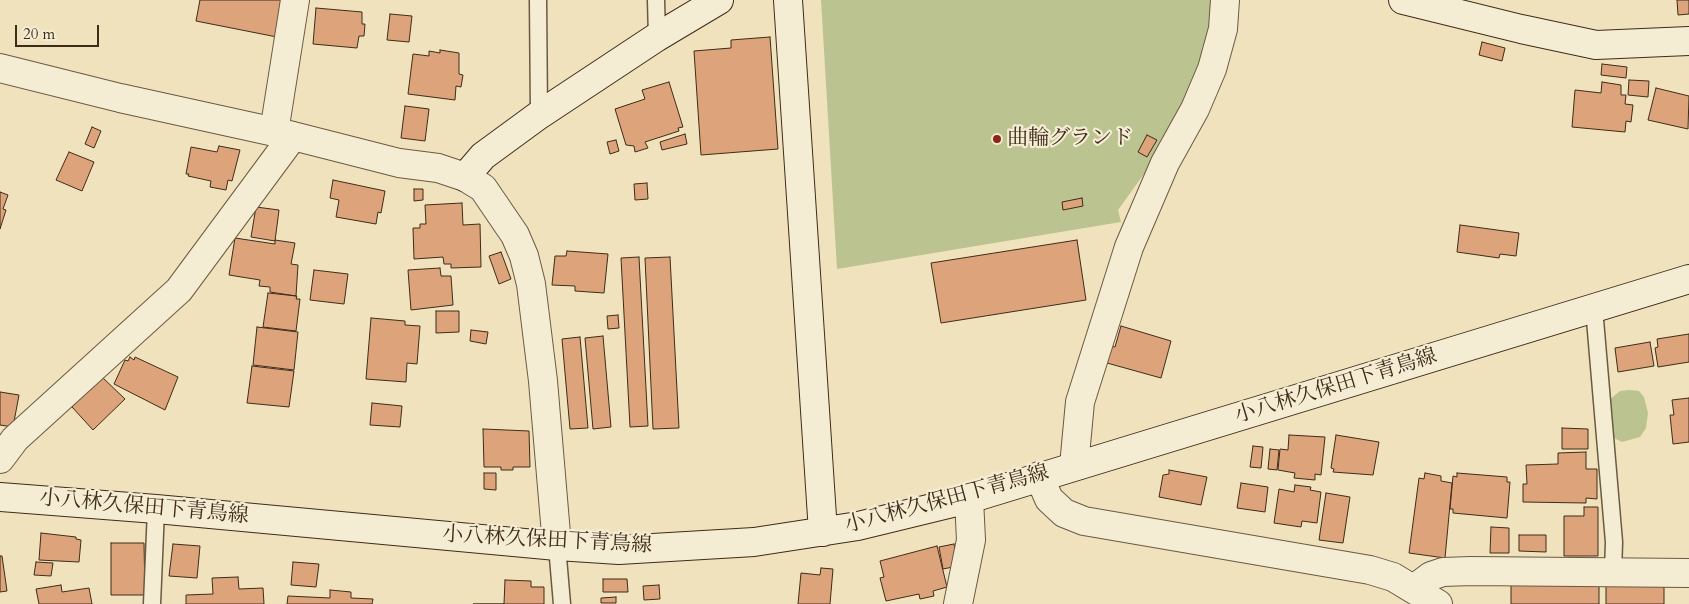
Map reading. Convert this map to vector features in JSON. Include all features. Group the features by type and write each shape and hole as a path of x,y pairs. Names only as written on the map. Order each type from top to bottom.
{"street":[{"path":"0,459 15,439 178,290 284,134 295,0"},
{"path":"465,177 483,156 539,115 657,37 719,0"},
{"path":"788,0 823,532"},
{"path":"1074,466 1080,402 1129,246 1165,163 1195,109 1212,70 1223,29 1225,0"},
{"path":"1403,0 1477,8 1521,29 1596,45 1689,41"},
{"path":"0,68 120,98 284,134 399,163 438,168 465,177 483,188 515,235 531,284 543,382 557,546"},
{"name":"小八林久保田下青鳥線","path":"0,497 619,550 754,542 823,532 969,499 1039,476 1689,279"},
{"path":"1039,476 1049,499 1064,513 1084,521 1370,570 1393,577 1415,588 1438,604"},
{"path":"958,604 971,540 969,499"},
{"path":"1415,588 1431,576 1443,572 1689,573"}],"lane":[{"path":"538,0 539,115"},
{"path":"656,0 657,37"},
{"path":"1594,308 1614,542 1613,573"},
{"path":"152,604 156,509"},
{"path":"557,546 562,604"}],"green space":[{"name":"曲輪グランド","path":"821,0 1216,0 1209,43 1180,111 1149,167 1118,210 1121,222 837,269"},
{"path":"1620,391 1639,391 1644,397 1648,413 1646,428 1640,437 1622,442 1614,438 1611,431 1608,401"}],"building":[{"path":"200,0 284,0 277,37 196,21"},
{"path":"1677,0 1689,0 1689,14 1678,15"},
{"path":"316,8 362,12 362,24 365,24 364,36 359,36 357,48 313,44"},
{"path":"390,14 412,16 409,42 387,40"},
{"path":"770,37 778,149 701,155 694,51 731,48 731,40"},
{"path":"1482,42 1505,48 1502,61 1479,55"},
{"path":"440,50 459,53 459,74 463,75 461,87 456,86 455,100 408,94 413,54 429,56 429,51 440,53"},
{"path":"1602,64 1627,67 1626,78 1601,75"},
{"path":"1629,80 1649,81 1648,97 1628,95"},
{"path":"669,82 683,127 678,128 679,131 645,142 648,148 635,152 634,146 626,145 615,109 645,99 642,90"},
{"path":"1602,82 1621,85 1621,95 1626,95 1625,104 1633,105 1631,122 1626,121 1625,132 1572,127 1575,90 1601,93"},
{"path":"1656,88 1689,96 1688,129 1648,120"},
{"path":"405,106 429,109 425,141 401,138"},
{"path":"92,127 101,131 94,148 85,144"},
{"path":"685,134 687,144 662,150 660,142"},
{"path":"1147,135 1157,140 1147,157 1138,152"},
{"path":"616,140 619,151 610,154 607,142"},
{"path":"219,146 240,150 232,181 228,180 226,190 210,187 211,181 186,174 191,147 217,152"},
{"path":"69,152 94,162 82,191 56,180"},
{"path":"333,180 385,191 381,213 378,212 376,224 336,217 339,200 330,198"},
{"path":"647,183 648,199 635,200 634,184"},
{"path":"414,189 423,189 423,200 414,201"},
{"path":"0,192 8,195 3,209 6,210 0,229"},
{"path":"1082,198 1083,206 1063,210 1062,202"},
{"path":"462,203 463,225 480,224 481,267 451,268 451,264 444,264 443,257 414,259 413,228 420,228 420,224 426,224 425,205"},
{"path":"256,207 279,210 275,241 251,237"},
{"path":"1460,225 1519,233 1516,256 1500,254 1499,258 1457,252"},
{"path":"235,238 275,244 275,240 295,243 291,264 298,265 296,296 270,292 270,287 259,286 260,280 229,275"},
{"path":"1077,240 1086,300 941,323 931,263"},
{"path":"567,251 608,254 604,293 575,291 575,286 552,285 555,256 566,256"},
{"path":"501,252 511,279 499,284 489,256"},
{"path":"639,257 648,426 630,427 621,258"},
{"path":"670,257 679,428 653,429 645,258"},
{"path":"440,268 441,276 451,276 453,305 411,310 408,270"},
{"path":"314,270 348,274 344,304 310,300"},
{"path":"268,293 297,296 296,299 300,299 296,331 263,327"},
{"path":"436,311 459,311 459,332 436,333"},
{"path":"618,315 619,328 608,329 607,316"},
{"path":"371,318 405,321 405,325 420,326 417,364 407,363 406,382 366,379"},
{"path":"1121,326 1171,341 1161,378 1107,363 1111,346 1115,347"},
{"path":"257,327 298,332 294,370 253,365"},
{"path":"471,330 488,332 486,344 470,341"},
{"path":"1689,334 1689,362 1658,367 1655,348 1658,347 1657,339"},
{"path":"603,336 611,427 593,429 585,338"},
{"path":"580,337 588,428 570,429 562,339"},
{"path":"1650,342 1654,366 1618,372 1615,348"},
{"path":"130,357 134,360 135,357 178,377 165,410 114,384 125,360 128,361"},
{"path":"252,366 294,371 289,407 247,403"},
{"path":"102,377 125,399 93,430 72,407"},
{"path":"0,392 19,395 13,427 0,425"},
{"path":"1689,398 1689,442 1673,444 1670,415 1674,415 1672,400"},
{"path":"372,403 402,406 400,427 370,425"},
{"path":"1562,428 1588,429 1588,449 1562,449"},
{"path":"483,429 529,431 530,467 513,467 513,470 501,470 501,467 484,467"},
{"path":"1289,435 1325,437 1321,475 1315,474 1315,480 1294,478 1295,473 1278,470 1280,449 1288,450"},
{"path":"1336,435 1379,442 1373,475 1333,472 1334,469 1331,468"},
{"path":"1253,446 1263,447 1261,468 1250,467"},
{"path":"1270,449 1279,450 1277,470 1268,469"},
{"path":"1586,452 1586,469 1597,469 1597,499 1586,498 1586,503 1523,502 1523,484 1527,484 1526,465 1558,464 1558,453"},
{"path":"1169,470 1207,477 1201,505 1159,497 1163,475 1169,474"},
{"path":"484,473 496,473 496,490 484,489"},
{"path":"1425,473 1441,476 1441,481 1452,483 1445,558 1409,553 1419,478 1424,479"},
{"path":"1457,473 1507,477 1507,482 1510,482 1507,518 1453,513 1453,509 1450,509 1453,476 1457,477"},
{"path":"1241,483 1268,487 1265,512 1237,508"},
{"path":"1295,485 1311,487 1310,490 1321,492 1317,523 1302,521 1301,527 1274,523 1279,489 1294,492"},
{"path":"1326,493 1350,497 1343,543 1319,540"},
{"path":"1584,507 1598,507 1598,556 1564,556 1564,516 1584,516"},
{"path":"1491,527 1509,528 1509,553 1490,553"},
{"path":"41,533 76,537 76,539 81,540 79,562 39,560"},
{"path":"1519,535 1546,535 1546,552 1519,551"},
{"path":"111,543 144,543 145,595 111,595"},
{"path":"173,544 200,546 197,578 169,576"},
{"path":"954,544 958,566 943,569 939,547"},
{"path":"937,546 947,587 933,591 934,596 920,599 919,594 886,601 880,578 884,577 880,561"},
{"path":"0,556 2,556 7,591 0,592"},
{"path":"36,562 53,563 51,576 34,575"},
{"path":"293,562 319,564 316,587 291,585"},
{"path":"821,568 833,569 830,604 798,604 801,573 820,575"},
{"path":"238,577 239,589 263,588 264,604 186,604 186,595 213,594 212,578"},
{"path":"603,579 627,579 628,592 603,592"},
{"path":"505,580 531,581 531,587 544,587 544,604 504,604"},
{"path":"61,585 62,592 89,588 92,604 39,604 36,589"},
{"path":"659,585 660,599 644,600 643,586"},
{"path":"1511,585 1599,585 1599,604 1511,604"},
{"path":"1664,585 1664,604 1606,604 1606,586"},
{"path":"330,590 351,592 351,598 373,599 372,604 287,604 288,596 330,598"},
{"path":"616,597 616,603 601,603 601,598"}],"place":[{"name":"曲輪グランド","path":"997,139"}]}
